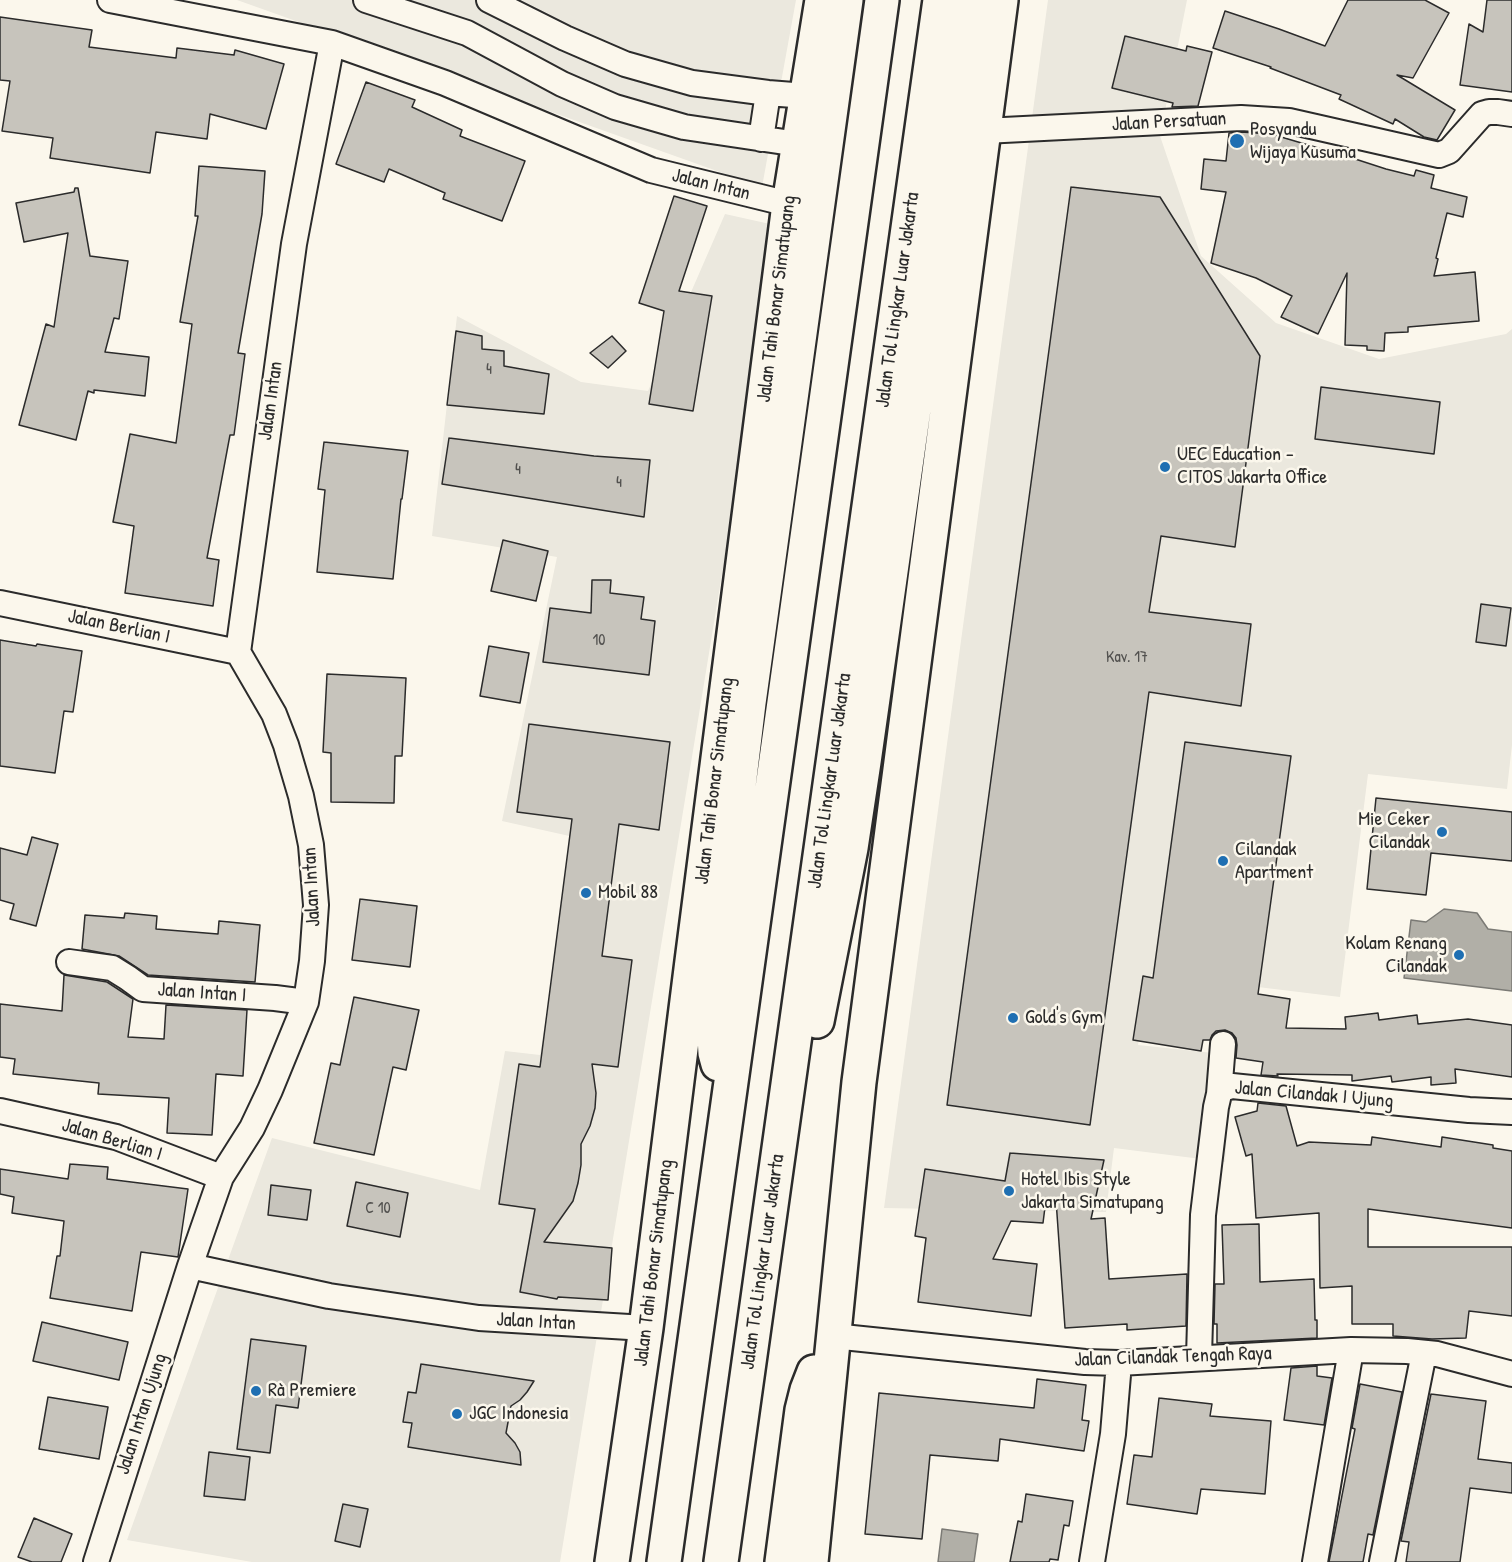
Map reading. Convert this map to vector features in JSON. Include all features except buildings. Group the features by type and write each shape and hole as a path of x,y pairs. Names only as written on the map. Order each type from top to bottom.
{"highway":[{"name":"Jalan Tahi Bonar Simatupang","path":"612,1562 646,1328 789,204 822,0"},
{"path":"729,1087 720,1072 714,1037 733,836 749,703 846,0"},
{"path":"664,1562 882,0"},
{"name":"Jalan Tol Lingkar Luar Jakarta","path":"723,1546 940,0"},
{"path":"746,1378 761,1365 768,1352 772,1331 813,1045 851,848 864,762 972,0"},
{"path":"810,1562 858,1090 1001,0"},
{"path":"783,1562 802,1410 813,1374 832,1343"},
{"path":"723,1546 733,1546 736,1562"}],"street":[{"name":"Jalan Intan","path":"110,0 332,44 445,83 651,170 789,204"},
{"path":"366,0 467,33 562,84 615,107 684,128 798,144"},
{"path":"489,0 565,38 625,64 692,83 806,96"},
{"name":"Jalan Intan","path":"332,44 290,267 238,652 274,714 286,745 306,817 311,845 316,905 312,962 306,1002 252,1128 221,1177 190,1266 329,1296 479,1318 646,1328"},
{"path":"761,139 768,93"},
{"name":"Jalan Persatuan","path":"984,131 1241,118 1289,121 1439,155 1449,151 1482,114 1489,112 1512,114"},
{"name":"Jalan Berlian I","path":"0,603 238,652"},
{"name":"Jalan Intan I","path":"69,962 112,968 143,989 306,1002"},
{"path":"1219,1094 1223,1044"},
{"name":"Jalan Cilandak I Ujung","path":"1199,1347 1203,1215 1219,1094 1222,1089 1232,1086 1469,1110 1512,1112"},
{"name":"Jalan Berlian I","path":"0,1111 116,1137 221,1177"},
{"name":"Jalan Intan Ujung","path":"96,1562 190,1266"},
{"name":"Jalan Cilandak Tengah Raya","path":"832,1343 1119,1363 1199,1347 1424,1353 1437,1354 1512,1374"},
{"path":"1315,1562 1351,1350"},
{"path":"1382,1562 1424,1353"},
{"path":"1092,1562 1113,1434 1119,1363"}],"shaded area":[{"path":"237,0 796,0 762,187"},
{"path":"1048,0 1187,0 1160,136 1201,256 1276,323 1379,359 1506,334 1512,329 1512,745 1507,789 1368,774 1340,997 1151,974 1138,1045 1232,1055 1225,1162 1114,1148 1106,1212 884,1208"},
{"path":"725,214 779,226 560,1562 252,1562 127,1540 272,1138 480,1190 505,1051 540,1055 574,837 502,821 557,557 432,536 457,316 581,382 648,391"},
{"name":"Kolam Renang Cilandak","path":"1444,909 1477,913 1488,929 1512,932 1512,991 1404,978 1411,920 1426,922"},
{"path":"942,1529 978,1534 974,1562 938,1562"}],"place":[{"name":"Posyandu Wijaya Kusuma","path":"1237,141"},
{"name":"UEC Education - CITOS Jakarta Office","path":"1165,467"},
{"name":"Mie Ceker Cilandak","path":"1442,832"},
{"name":"Cilandak Apartment","path":"1223,861"},
{"name":"Mobil 88","path":"586,893"},
{"name":"Kolam Renang Cilandak","path":"1459,955"},
{"name":"Gold's Gym","path":"1013,1018"},
{"name":"Hotel Ibis Style Jakarta Simatupang","path":"1009,1191"},
{"name":"Rà Premiere","path":"256,1391"},
{"name":"JGC Indonesia","path":"457,1414"}]}
